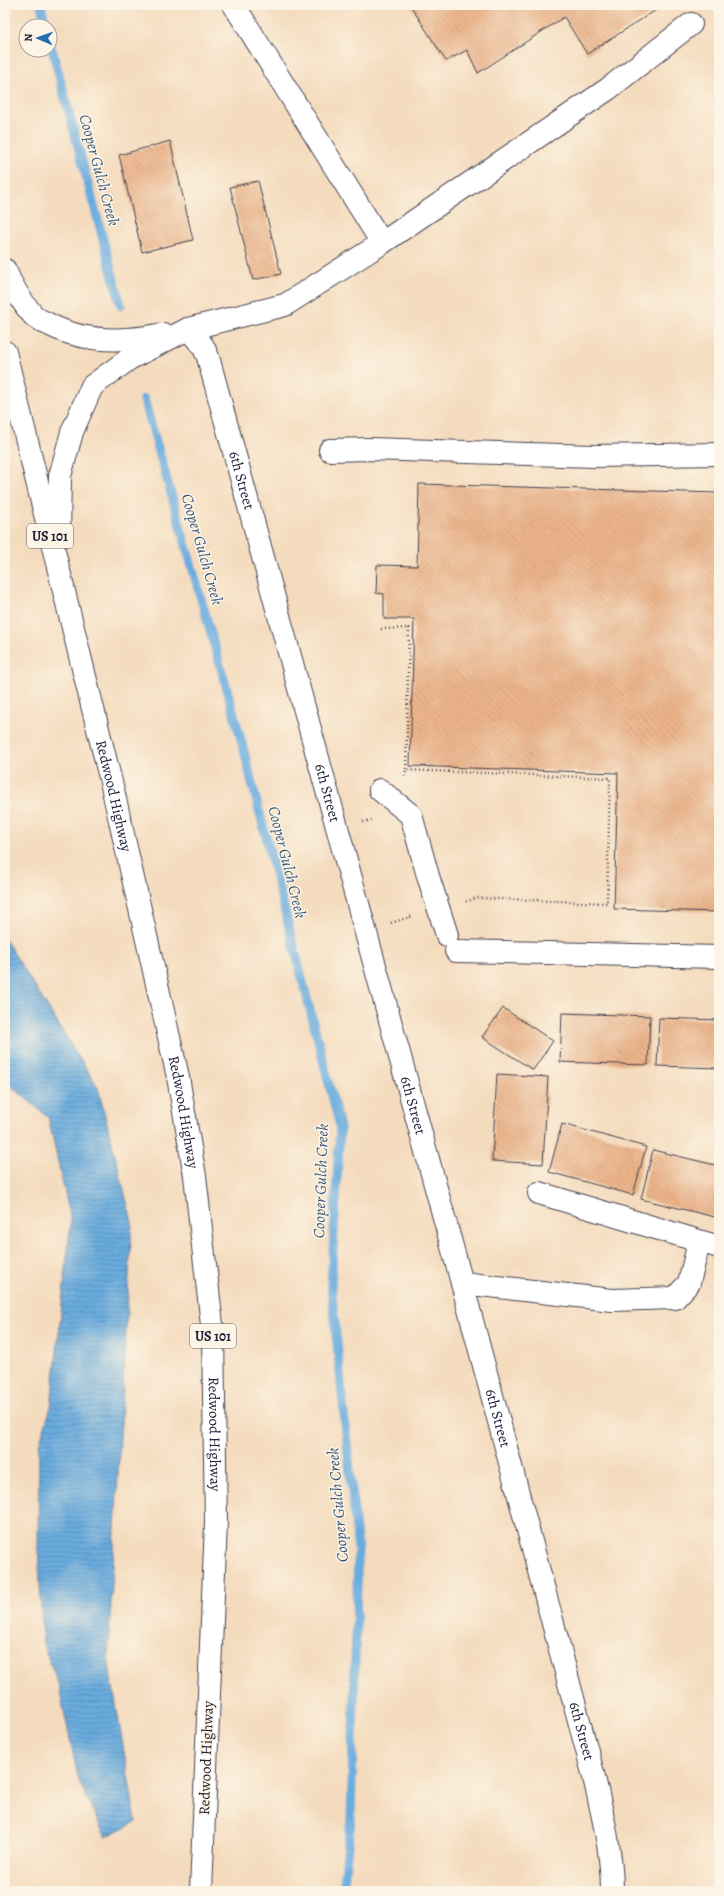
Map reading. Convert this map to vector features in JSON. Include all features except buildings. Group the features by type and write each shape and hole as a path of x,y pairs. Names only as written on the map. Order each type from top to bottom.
{"main road":[{"path":"234,5 382,243"},
{"path":"5,270 12,287 35,317 67,334 103,340 140,339 286,305 382,243 608,89 691,24"},
{"path":"95,720 58,535 60,476 72,432 92,386 129,359 188,329"},
{"name":"6th Street","path":"188,329 202,346 208,357 462,1283 593,1773 611,1863 612,1891"},
{"name":"Redwood Highway","path":"5,352 113,790 178,1077 195,1176 213,1334 216,1522 201,1891"},
{"path":"330,450 368,449 594,456 719,454"},
{"path":"380,790 411,815 438,909 451,943 719,957"},
{"path":"462,1283 612,1300 675,1298 689,1283 709,1245 539,1194"}],"path":[{"path":"362,822 404,814 409,628 381,629"},
{"path":"388,924 477,898 607,903 610,778 406,770"}],"water":[{"path":"5,939 98,1088 132,1222 108,1658 136,1822 105,1837 79,1781 58,1683 43,1644 38,1545 39,1445 51,1407 71,1220 48,1117 5,1081"}],"waterway":[{"name":"Cooper Gulch Creek","path":"41,5 44,18"},
{"name":"Cooper Gulch Creek","path":"54,58 121,306"},
{"name":"Cooper Gulch Creek","path":"144,399 238,728 340,1127 331,1285 358,1550 351,1818 343,1891"}]}
